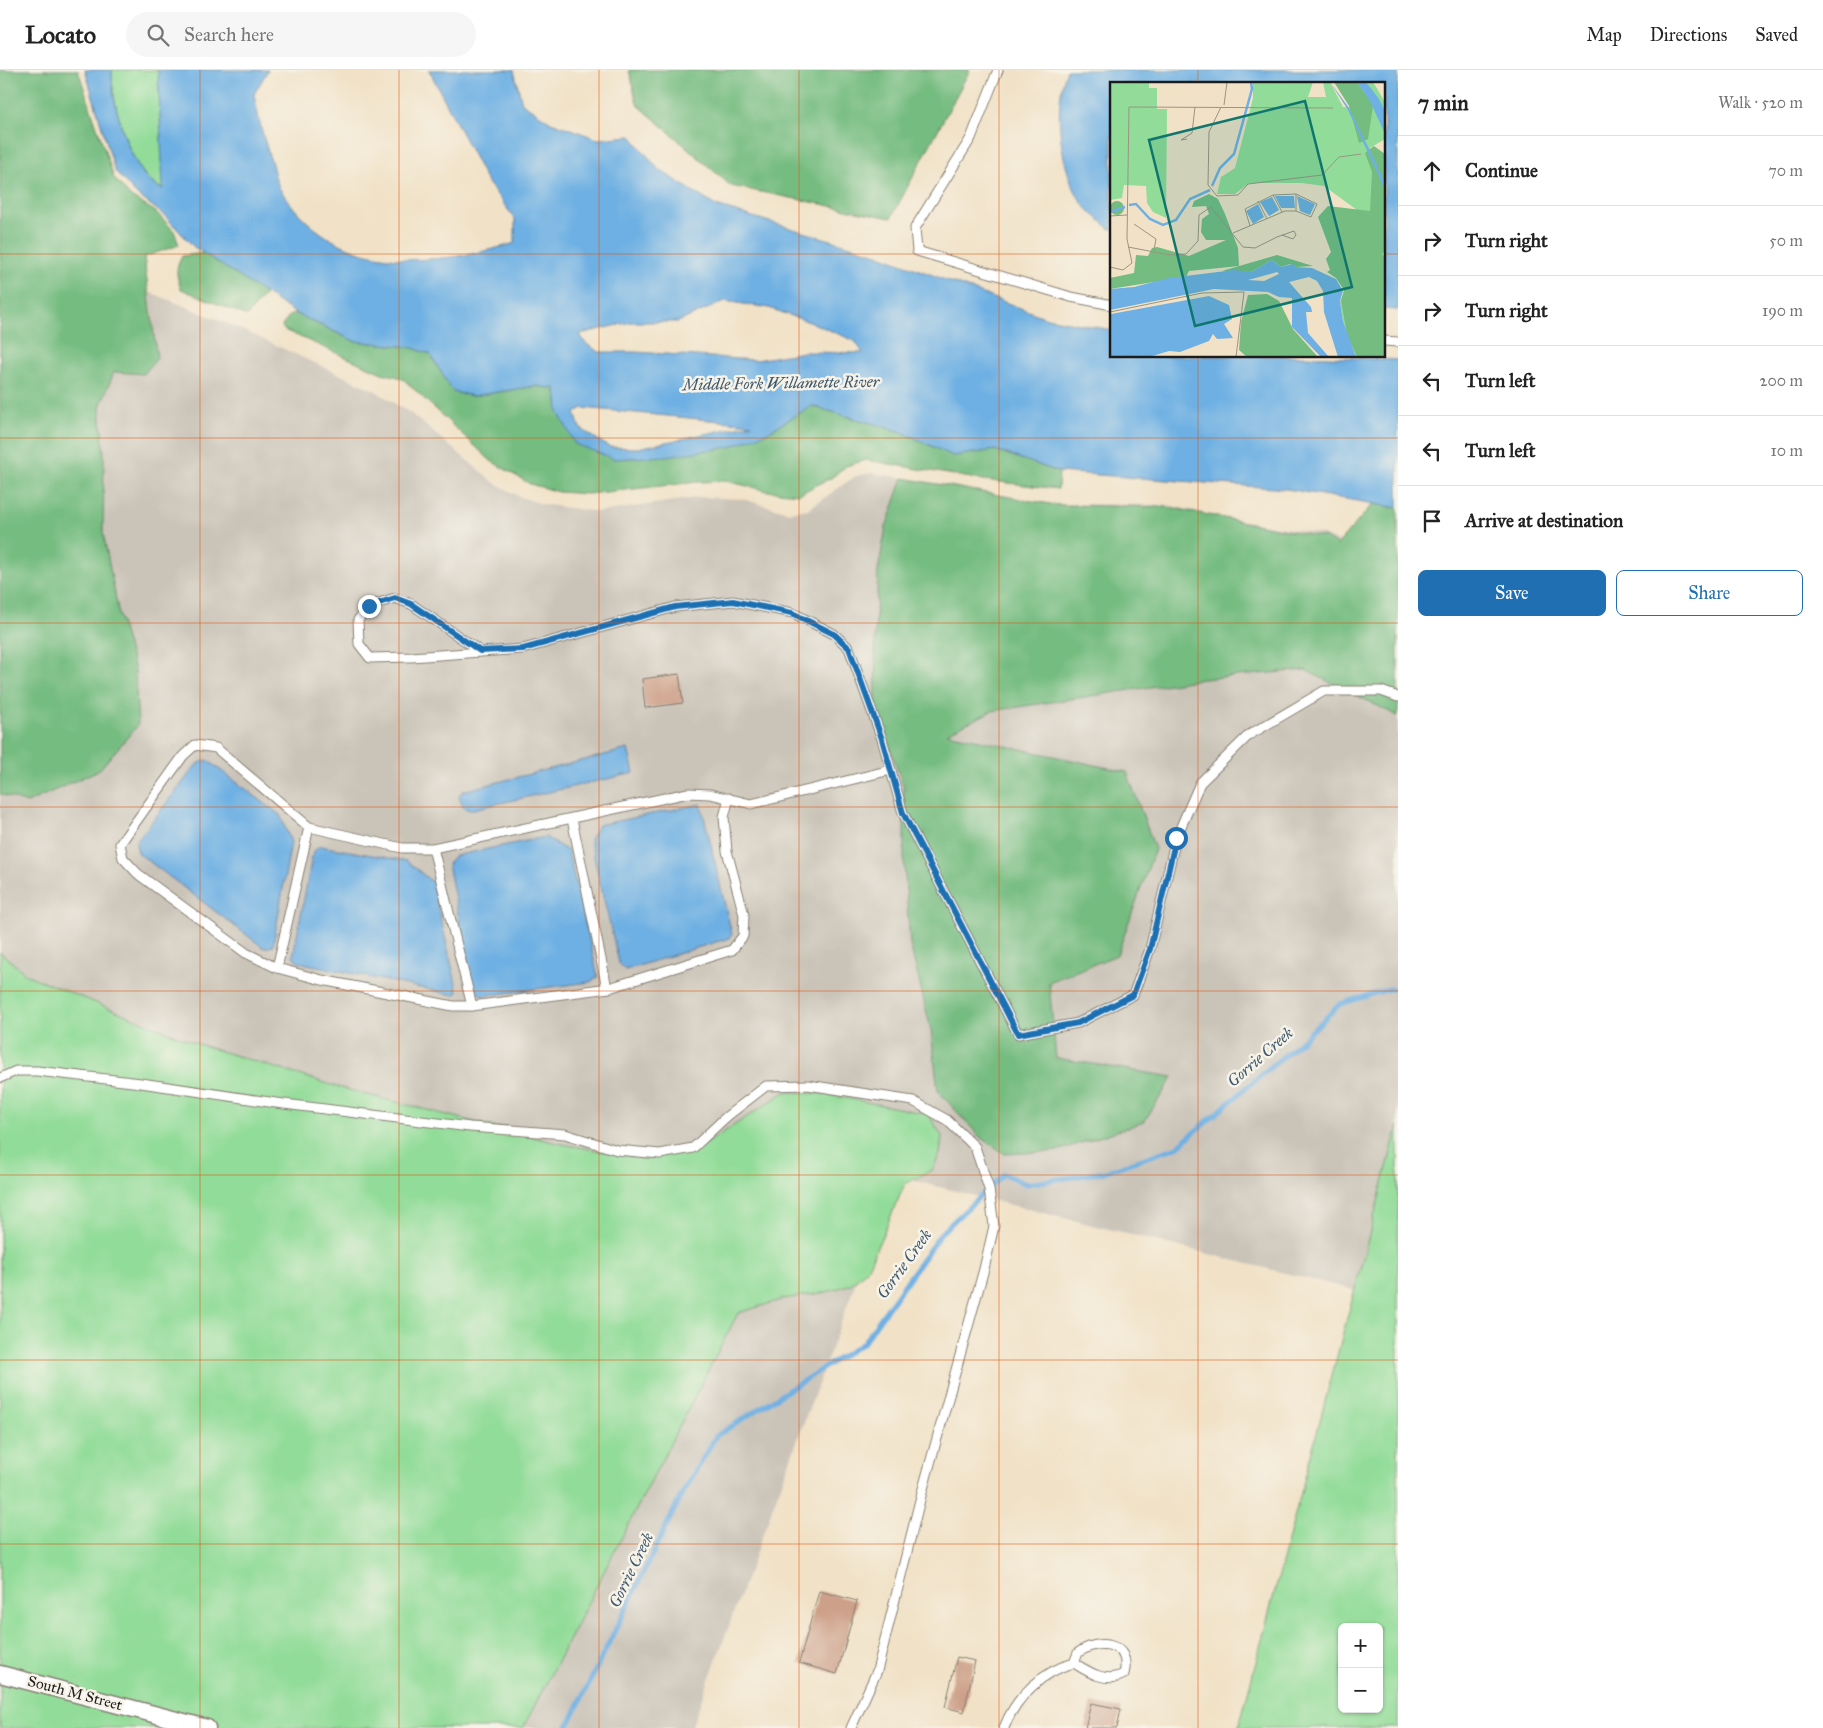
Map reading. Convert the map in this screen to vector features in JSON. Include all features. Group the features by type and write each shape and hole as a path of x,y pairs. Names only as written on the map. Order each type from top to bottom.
{"street":[{"name":"South M Street","path":"0,1674 207,1728"}],"lane":[{"path":"998,70 971,138 915,228 917,251 1071,297 1110,305"},
{"path":"480,651 411,604 395,598 369,606 358,620 359,644 370,658 523,649 675,607 733,601 792,613 834,634 849,648 891,770 903,813 1018,1034 1078,1023 1133,995 1150,949 1176,838 1200,783 1249,735 1324,691 1381,691 1398,697"},
{"path":"729,798 724,817 727,851 744,914 743,936 732,950 607,988 472,1006 453,1006 322,980 277,968 246,953 138,874 123,858 120,844 183,756 195,745 216,748 309,827 402,848 433,848 688,793 710,794 729,798 751,804 891,770"},
{"path":"572,819 607,988"},
{"path":"277,968 309,827"},
{"path":"433,848 472,1006"},
{"path":"0,1078 16,1071 37,1071 470,1127 565,1134 617,1150 660,1154 693,1148 726,1117 766,1086 808,1085 913,1101 947,1120 975,1146 989,1188 994,1226 984,1269 921,1496 877,1671 851,1728"},
{"path":"1004,1728 1018,1700 1042,1678 1065,1665 1074,1663 1089,1672 1106,1678 1118,1678 1124,1674 1126,1665 1122,1654 1115,1647 1097,1643 1078,1653 1074,1663"}],"shaded area":[{"path":"0,123 142,289 231,325 374,390 410,413 492,481 518,496 541,504 599,512 702,497 742,499 789,512 808,509 856,476 872,473 949,485 1017,499 1060,504 1168,505 1232,519 1321,534 1337,541 1371,550 1398,551 1398,1301 895,1176 691,1728 0,1728"}],"green space":[{"path":"0,70 78,70 114,178 131,197 156,212 174,231 179,245 144,257 157,358 144,374 114,372 100,407 104,454 103,532 119,615 135,670 138,725 99,770 27,803 0,794"},
{"path":"112,70 158,70 164,189 152,183 142,171 125,138 115,100"},
{"path":"629,70 970,70 891,218 731,186 637,104"},
{"path":"203,253 266,293 247,316 181,289 177,272 182,256"},
{"path":"295,313 354,341 410,347 431,354 453,392 473,396 536,386 556,389 558,412 614,459 766,433 812,406 902,432 953,456 995,450 1059,472 1058,489 983,480 866,460 846,466 831,478 799,494 768,491 726,481 698,482 588,494 558,492 530,484 491,461 402,378 382,373 284,330 282,326 289,316"},
{"path":"903,478 1055,505 1167,507 1326,538 1337,545 1373,504 1398,508 1398,716 1305,670 1203,679 992,711 947,733 1127,772 1155,849 1117,955 1049,982 1056,1058 1173,1077 1144,1122 1057,1151 1005,1154 979,1136 938,1091 931,1030 910,944 904,862 904,788 876,707 875,636 878,571 886,527"},
{"path":"0,952 27,975 198,1044 341,1088 557,1143 644,1159 707,1143 785,1092 825,1094 928,1114 942,1136 940,1154 932,1170 905,1184 867,1270 851,1284 827,1292 784,1299 738,1313 523,1728 0,1728"},
{"path":"1398,1126 1398,1728 1238,1728 1243,1711"}],"water":[{"name":"Middle Fork Willamette River","path":"85,70 112,70 115,100 125,138 142,171 152,183 163,189 158,70 268,70 254,94 259,121 276,180 280,189 302,217 328,237 356,250 386,258 418,260 450,257 515,243 515,219 486,180 429,70 514,70 522,103 551,122 598,139 631,136 658,169 716,206 874,253 1047,318 1110,330 1110,358 1352,358 1398,360 1398,508 1287,489 1059,472 995,450 953,456 902,432 812,406 766,433 730,447 666,456 614,459 575,444 558,412 556,389 536,386 473,396 453,392 430,354 410,347 354,341 295,313 194,247 164,215 136,194 115,171","holes":["725,301 769,308 815,324 855,341 863,353 804,352 756,360 636,352 599,352 585,343 580,334 631,322 678,322","583,408 752,424 638,448 609,447 580,428 575,413"]},
{"path":"1067,70 1398,70 1398,310 1386,309 1386,82 1110,82 1110,228 1083,204 1075,191 1069,175 1064,157 1059,120 1062,85"},
{"path":"628,749 634,773 469,810 463,807 459,796 463,791"},
{"path":"207,760 280,815 291,842 273,946 264,948 138,853 136,842 197,764"},
{"path":"701,804 732,935 729,938 625,970 619,963 590,840 598,825"},
{"path":"545,837 568,851 598,977 590,982 482,996 473,988 448,864 454,856"},
{"path":"320,846 407,861 432,882 458,992 454,995 298,962 293,956 313,852"}],"building":[{"path":"679,674 683,703 645,708 642,679"},
{"path":"819,1591 857,1601 837,1674 799,1663"},
{"path":"957,1657 975,1661 964,1712 945,1707"},
{"path":"1091,1703 1121,1709 1117,1728 1085,1728"}],"waterway":[{"name":"Gorrie Creek","path":"567,1728 680,1498 716,1436 863,1343 941,1233 1004,1174 1026,1184 1104,1172 1177,1147 1300,1042 1340,1004 1389,989 1398,989"}],"route":[{"path":"369,606 395,598 411,604 480,651 523,649 675,607 733,601 792,613 834,634 849,648 882,739 903,813 1018,1034 1078,1023 1133,995 1150,949 1176,838"}]}
